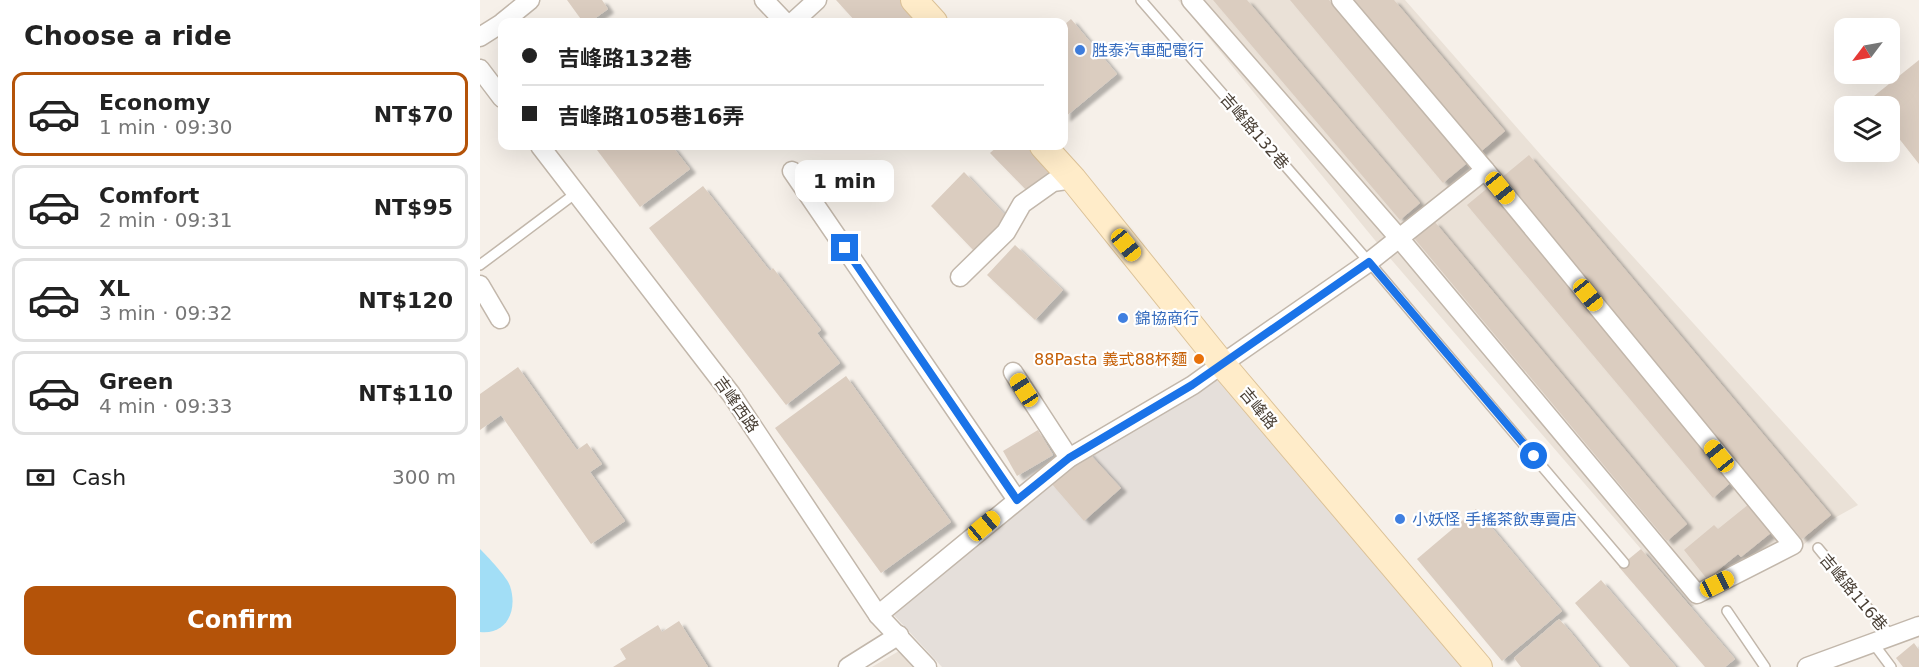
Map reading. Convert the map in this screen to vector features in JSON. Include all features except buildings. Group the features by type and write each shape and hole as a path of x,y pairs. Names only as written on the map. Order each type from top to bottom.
{"street":[{"path":"509,18 530,0"},
{"path":"764,0 781,18"},
{"path":"797,18 818,0"},
{"path":"914,0 930,18"},
{"path":"1191,0 1399,238 1698,594 1793,545 1485,170 1341,0"},
{"path":"480,37 498,26"},
{"path":"480,69 498,93"},
{"name":"吉峰西路","path":"543,150 731,394 878,615 927,667"},
{"name":"吉峰路","path":"1047,150 1073,179 1222,364 1479,667"},
{"path":"878,615 1069,458 1192,385 1369,262 1485,170"},
{"path":"792,171 1017,500"},
{"path":"960,277 1006,232 1022,204 1053,182 1073,179"},
{"path":"480,285 500,319"},
{"path":"1013,372 1069,458"},
{"name":"吉峰路116巷","path":"1807,667 1919,626"},
{"path":"848,667 898,635"}],"lane":[{"name":"吉峰路132巷","path":"1141,0 1369,262 1624,562"},
{"path":"480,265 576,193"},
{"name":"吉峰路116巷","path":"1818,548 1891,636"},
{"path":"1728,611 1765,667"},
{"name":"吉峰路116巷","path":"1873,643 1891,667"}],"shaded area":[{"path":"1178,0 1405,0 1540,154 1858,505 1831,520 1800,548 1691,607 1383,250"},
{"path":"1218,376 1463,667 942,667 891,612 1017,500"},
{"path":"899,651 914,667 872,667"}],"water":[{"path":"480,549 505,577 512,595 511,612 508,619 503,625 489,632 480,632"}],"place":[{"name":"胜泰汽車配電行","path":"1080,50"},
{"name":"錦協商行","path":"1123,318"},
{"name":"88Pasta 義式88杯麵","path":"1199,359"},
{"name":"小妖怪 手搖茶飲專賣店","path":"1400,519"}],"route":[{"path":"845,248 1017,500 1069,458 1192,385 1369,262 1534,456"}]}
